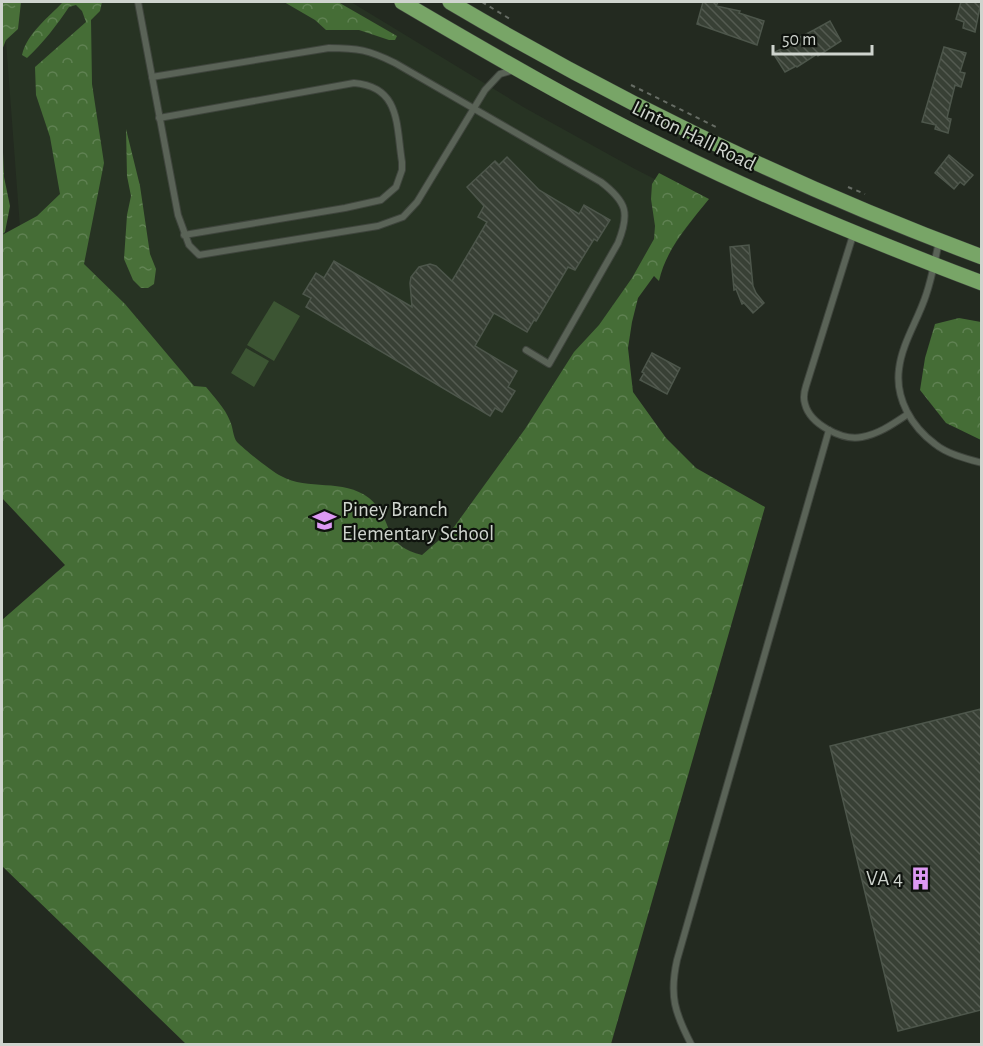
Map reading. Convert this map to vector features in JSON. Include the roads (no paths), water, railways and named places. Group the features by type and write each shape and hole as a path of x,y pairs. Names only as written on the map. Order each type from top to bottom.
{"main road":[{"name":"Linton Hall Road","path":"402,2 518,70 677,153 854,232 981,283"},
{"name":"Linton Hall Road","path":"450,2 573,72 693,134 877,216 981,258"}],"lane":[{"path":"138,2 178,215 184,235 199,255 378,226 403,217 417,202 485,90 500,74 518,70"},
{"path":"152,77 329,48 353,48 371,52 395,63 601,182 620,200 626,214 618,243 549,364 526,350"},
{"path":"159,118 354,82 367,84 381,91 393,108 402,170 396,187 381,200 184,235"},
{"path":"854,232 804,395 804,403 811,416 829,430 850,438 859,438 890,426 908,414"},
{"path":"939,242 926,295 908,338 899,369 902,400 915,424 936,445 981,464"},
{"path":"691,1044 675,1012 673,980 829,430"}],"water":[{"path":"2,2 21,2 18,29 6,40 2,50"},
{"path":"2,128 4,177 10,206 5,232 2,235"},
{"path":"126,129 140,186 150,254 156,269 154,284 148,288 141,288 133,280 124,259 127,215 131,196 127,176"}],"place":[{"name":"Piney Branch Elementary School","path":"324,521"},
{"name":"VA 4","path":"921,878"}]}
